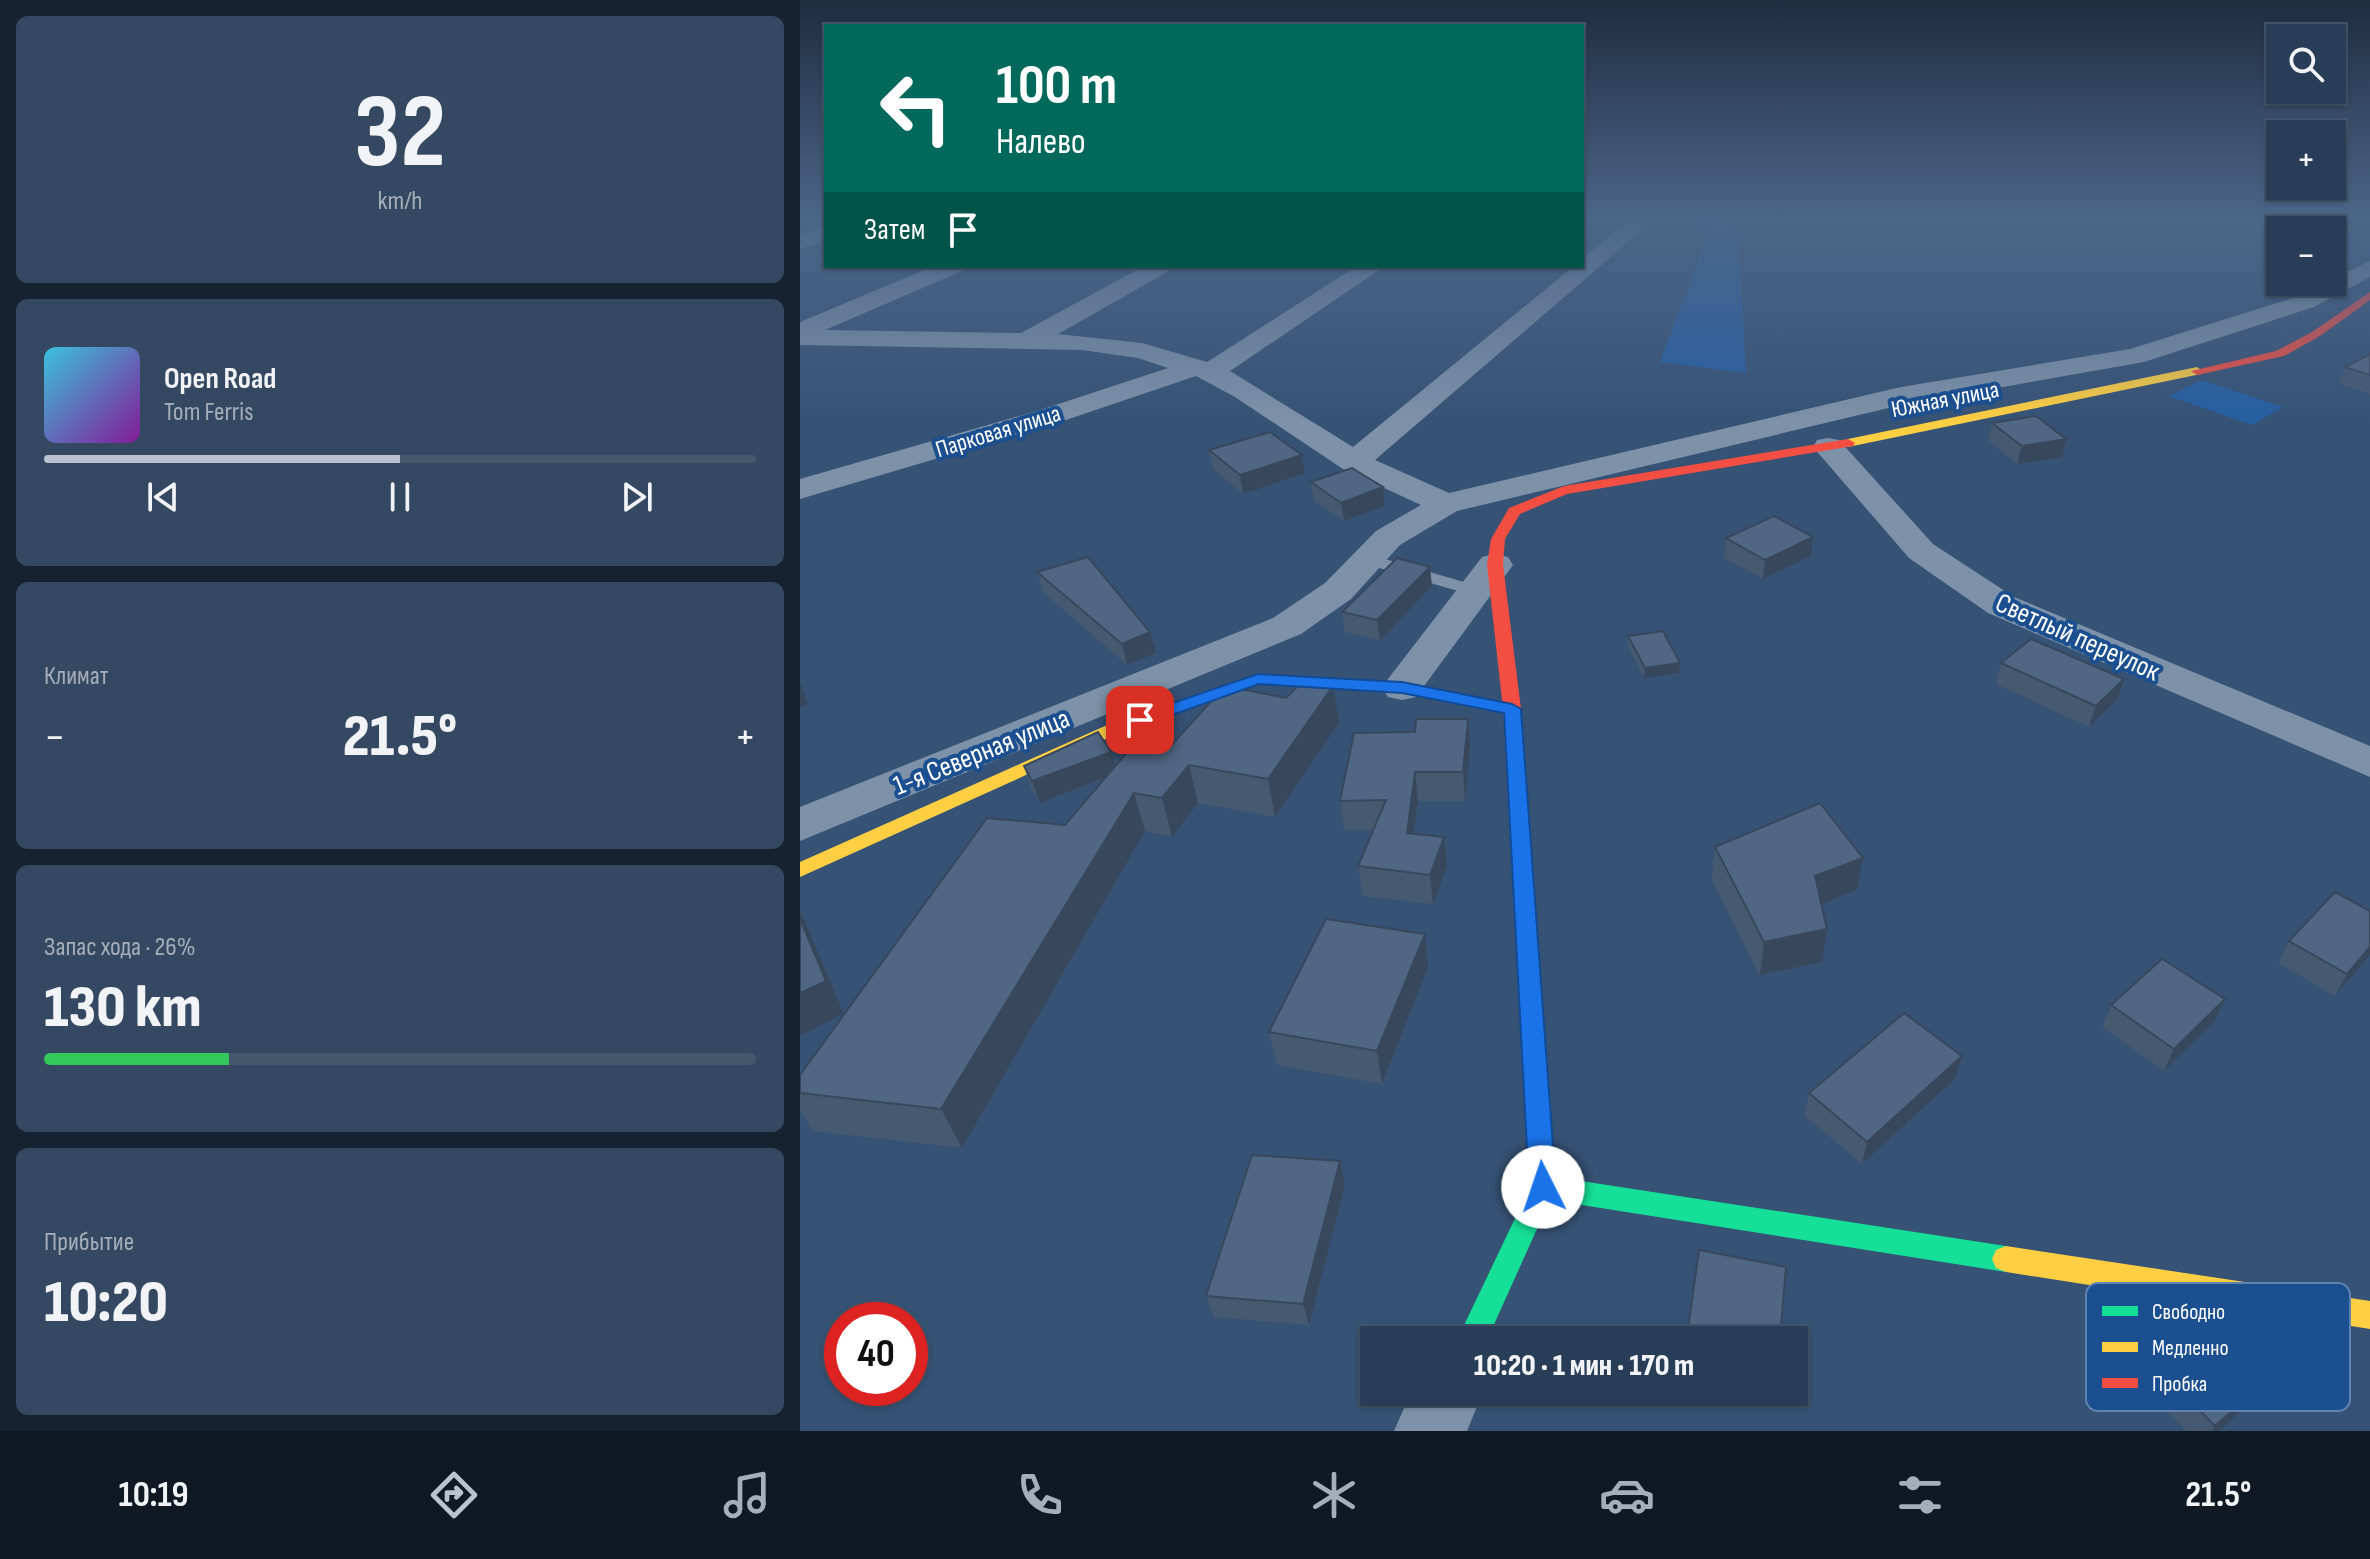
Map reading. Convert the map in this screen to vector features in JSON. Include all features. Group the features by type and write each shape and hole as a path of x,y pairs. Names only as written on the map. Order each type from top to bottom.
{"street":[{"path":"800,334 907,287"},
{"path":"1025,341 1123,287"},
{"name":"Парковая улица","path":"800,489 1202,370 1339,287"},
{"path":"1354,462 1563,287"},
{"name":"1-я Северная улица","path":"800,825 1287,626 1338,591 1388,538 1446,504 1901,396 2134,356 2305,302 2334,287"},
{"name":"Южная улица","path":"1485,578 1498,539 1514,511 1564,490 1828,447 2280,354 2316,334 2370,295"},
{"path":"800,334 1082,342 1142,351 1202,370 1245,391 1354,462 1446,504"},
{"name":"Светлый переулок","path":"1828,447 1921,551 2001,605 2370,763"},
{"path":"1402,688 1485,578"},
{"path":"1478,1326 1543,1187 1512,709 1485,578"},
{"path":"800,870 1111,730 1258,679 1402,688 1512,709"},
{"path":"1543,1187 2163,1283"},
{"path":"2350,1312 2370,1315"},
{"path":"1430,1431 1442,1406"}],"lane":[{"path":"1368,559 1485,578"}],"shaded area":[{"path":"1688,287 1741,287 1746,373 1660,362"},
{"path":"2202,380 2283,407 2252,425 2169,396"}],"building":[{"path":"2370,354 2370,375 2345,367"},
{"path":"2036,416 2066,439 2022,446 1992,423"},
{"path":"1270,432 1302,455 1240,475 1209,450"},
{"path":"1352,468 1383,487 1341,503 1311,482"},
{"path":"1774,516 1813,537 1765,560 1726,538"},
{"path":"1088,557 1150,632 1122,644 1037,572"},
{"path":"1397,558 1430,567 1377,620 1342,612"},
{"path":"1663,631 1680,663 1645,668 1628,636"},
{"path":"2031,639 2124,679 2096,706 2001,663"},
{"path":"1305,679 1333,686 1268,779 1189,765 1162,798 1134,793 941,1109 800,1093 800,1075 987,818 1065,825 1135,743 1168,749 1225,686 1286,698"},
{"path":"1416,719 1468,719 1463,772 1415,772 1407,833 1444,837 1430,875 1358,866 1386,800 1340,801 1354,733 1415,732"},
{"path":"1098,732 1111,752 1032,781 1024,766"},
{"path":"1820,803 1863,858 1815,876 1827,929 1764,942 1715,847"},
{"path":"2335,892 2370,911 2370,947 2347,974 2289,941"},
{"path":"800,919 826,981 800,993"},
{"path":"1326,919 1425,934 1377,1051 1269,1032"},
{"path":"2162,959 2225,999 2174,1049 2111,1005"},
{"path":"1904,1013 1962,1056 1867,1142 1809,1093"},
{"path":"1252,1155 1340,1161 1303,1304 1206,1296"},
{"path":"1699,1250 1786,1267 1781,1326 1688,1326"},
{"path":"2200,1411 2232,1411 2215,1426"}],"traffic: fast":[{"path":"1268,680 1402,688 1512,709"},
{"path":"1478,1326 1543,1187 1518,802"},
{"path":"1543,1187 2006,1259"}],"traffic: slow":[{"path":"1848,443 2197,371"},
{"path":"800,870 1111,730 1258,679 1268,680"},
{"path":"2006,1259 2162,1283"},
{"path":"2350,1312 2370,1315"}],"traffic: jam":[{"path":"2197,371 2280,354 2316,334 2370,295"},
{"path":"1518,802 1512,709 1495,565 1498,539 1514,511 1564,490 1848,443"}],"route":[{"path":"1140,720 1258,679 1402,688 1512,709 1543,1187"}]}
